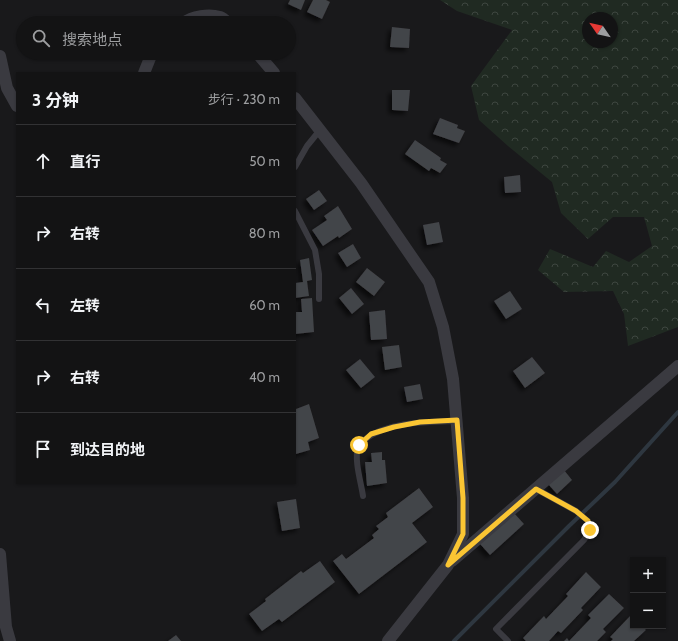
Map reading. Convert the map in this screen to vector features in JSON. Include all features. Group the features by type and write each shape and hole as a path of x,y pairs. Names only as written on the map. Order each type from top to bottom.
{"street":[{"path":"0,56 7,88 16,104"},
{"path":"144,72 149,60"},
{"path":"263,60 273,72"},
{"path":"296,99 361,183 429,282 443,327 453,378 463,498 463,534 448,565"},
{"path":"388,641 448,565 678,366"},
{"path":"0,554 6,627 10,641"}],"lane":[{"path":"296,165 307,146 320,130"},
{"path":"296,213 315,250 319,274 319,299"},
{"path":"362,496 357,454 359,445 371,434 394,427 420,422 457,420"},
{"path":"508,641 496,629 584,540 590,530 588,521 576,511 536,489"}],"green space":[{"path":"440,0 678,0 678,327 628,346 624,314 613,291 564,292 538,270 550,249 593,267 606,251 629,262 652,246 644,217 613,217 588,239 561,213 552,182 479,120 471,86 512,30 457,11"}],"building":[{"path":"290,0 305,0 301,10 288,4"},
{"path":"313,0 326,0 330,2 322,19 307,12"},
{"path":"392,27 410,29 409,48 390,47"},
{"path":"392,90 410,90 408,111 392,110"},
{"path":"440,118 458,125 457,128 465,131 459,143 433,134"},
{"path":"415,140 447,164 440,173 431,168 429,171 405,154"},
{"path":"520,175 521,192 505,193 504,177"},
{"path":"319,190 327,201 314,210 306,199"},
{"path":"338,206 352,229 323,246 312,230 327,220 324,216"},
{"path":"439,222 443,242 427,245 423,225"},
{"path":"353,244 361,258 347,267 338,253"},
{"path":"309,258 312,280 307,281 309,296 296,298 296,283 303,282 300,260"},
{"path":"367,268 385,282 374,296 356,282"},
{"path":"351,288 364,304 352,314 339,298"},
{"path":"510,291 522,309 506,319 494,301"},
{"path":"312,298 314,332 296,334 296,312 302,312 301,299"},
{"path":"385,310 387,339 371,340 369,312"},
{"path":"399,345 402,367 385,370 382,347"},
{"path":"532,357 545,373 525,388 513,371"},
{"path":"360,359 375,377 361,388 346,370"},
{"path":"420,384 423,399 407,402 404,387"},
{"path":"309,404 319,438 308,442 310,450 296,454 296,409"},
{"path":"382,452 382,460 385,460 387,483 367,486 365,462 372,462 371,453"},
{"path":"564,470 572,480 557,494 548,484"},
{"path":"419,488 433,507 412,523 427,542 359,594 333,561 342,554 346,559 374,538 372,535 379,529 376,526 388,517 386,513"},
{"path":"296,499 300,528 282,531 277,502"},
{"path":"514,513 524,524 490,555 480,544"},
{"path":"320,561 335,582 282,622 279,619 262,631 249,614 266,601 265,599 301,571 303,573"},
{"path":"586,572 601,587 581,608 583,610 561,633 558,631 549,641 526,641 523,638 544,616 546,619 568,596 566,594"},
{"path":"609,594 624,608 603,629 606,632 597,641 569,641 591,618 588,615"},
{"path":"630,616 630,629 646,630 634,641 611,641 613,639 610,637"},
{"path":"176,635 181,641 168,641"}],"waterway":[{"path":"454,641 615,482 678,412"}],"route":[{"path":"359,445 371,434 394,427 420,422 457,420 463,498 463,534 448,565 536,489 571,507 588,521 590,530"}]}
